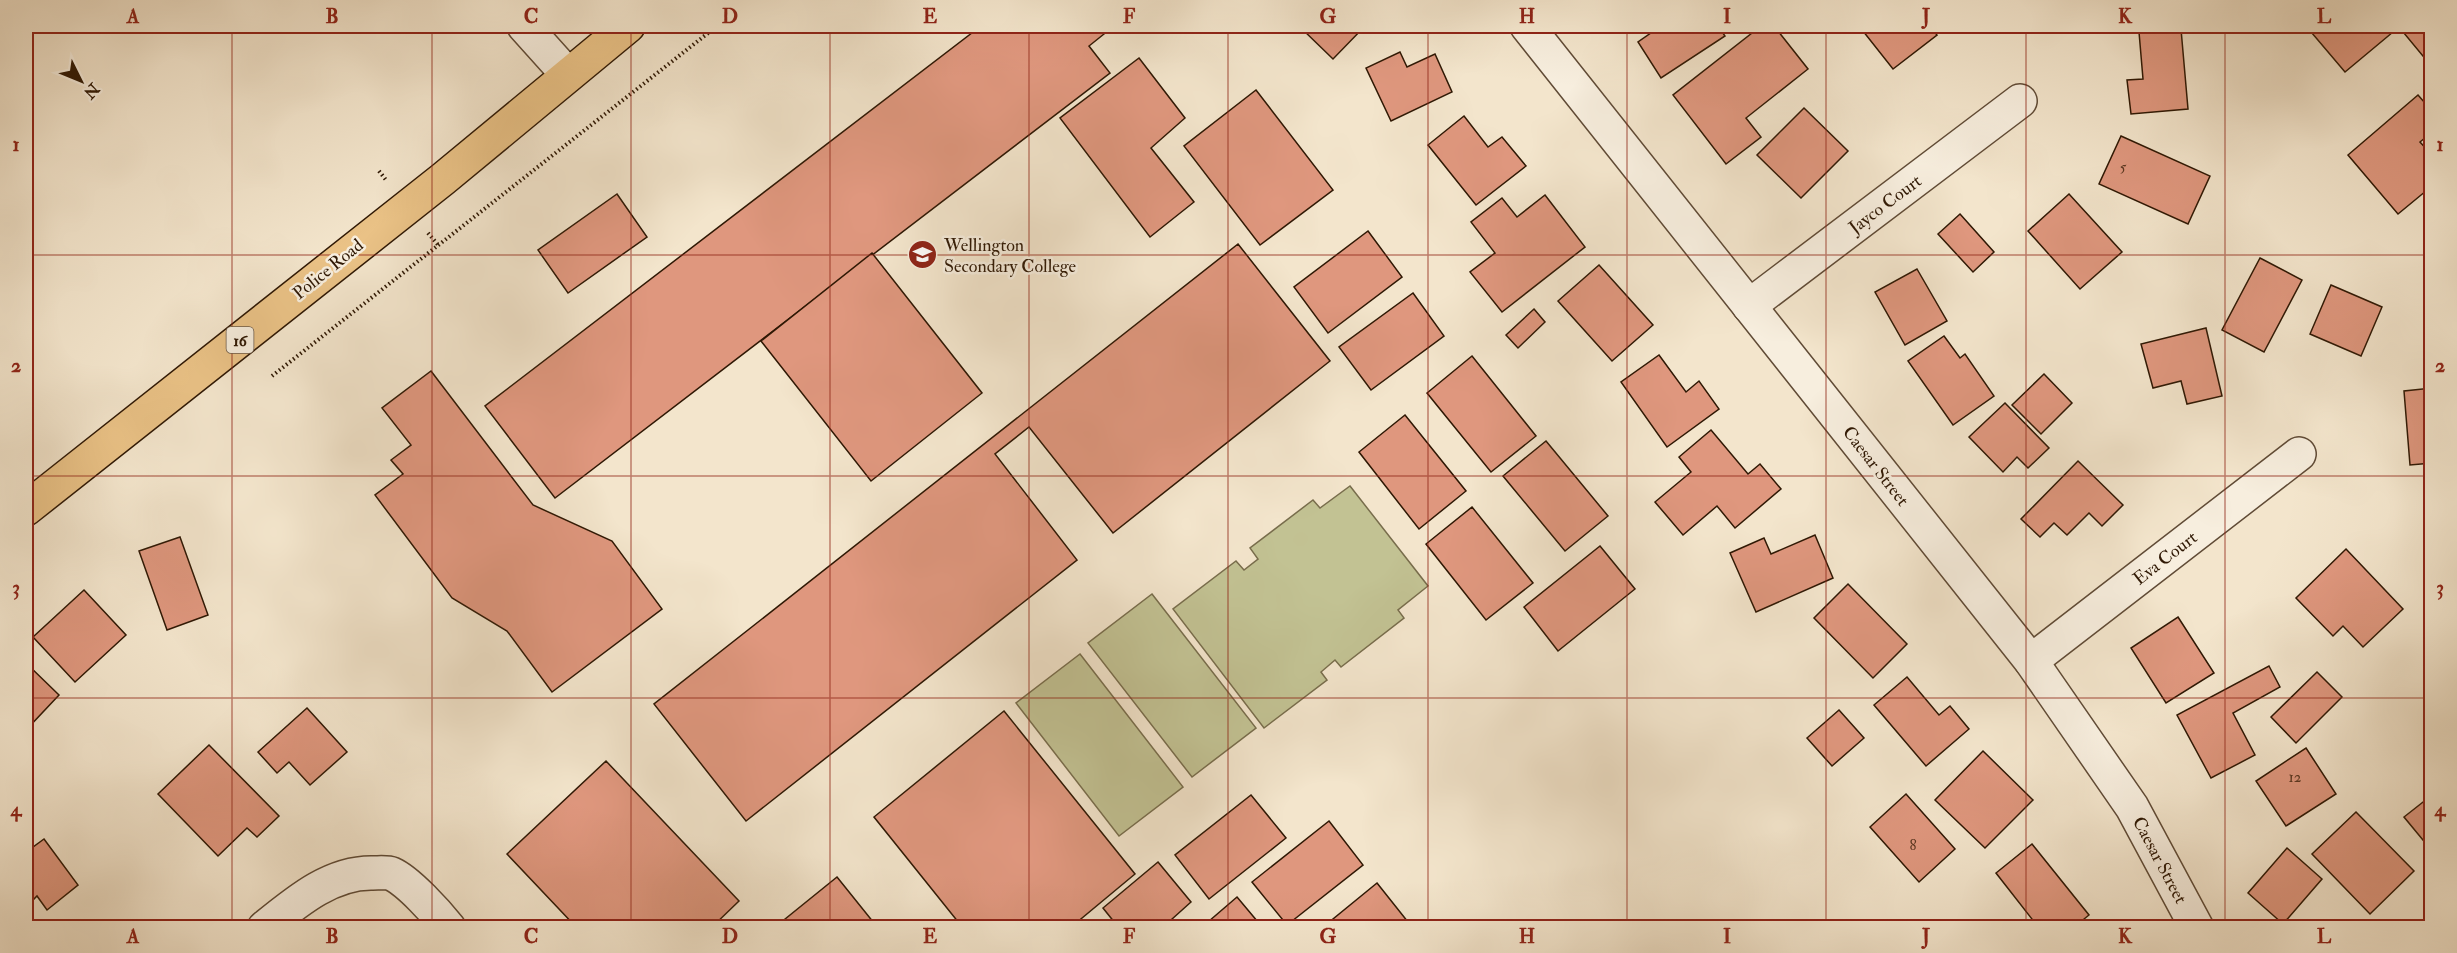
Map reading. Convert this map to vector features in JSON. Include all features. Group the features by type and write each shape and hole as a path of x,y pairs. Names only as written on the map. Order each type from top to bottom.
{"main road":[{"name":"Police Road","path":"26,509 443,178 628,26"}],"street":[{"path":"524,26 568,75"},
{"name":"Caesar Street","path":"1527,26 2031,661 2132,807 2197,927"},
{"name":"Jayco Court","path":"1749,306 2020,101"},
{"name":"Eva Court","path":"2031,661 2299,454"},
{"path":"264,927 302,897 335,880 358,872 391,873 433,907 448,927"}],"path":[{"path":"272,376 717,26"}],"green space":[{"path":"1350,486 1428,586 1398,610 1404,618 1341,667 1335,660 1321,672 1327,680 1264,728 1173,609 1236,561 1244,570 1258,559 1250,548 1313,500 1320,508"},
{"path":"1152,594 1256,728 1192,777 1088,643"},
{"path":"1080,654 1183,787 1119,836 1016,703"}],"building":[{"path":"981,26 1105,26 1109,30 1089,46 1110,73 555,498 485,406"},
{"path":"1299,26 1365,26 1333,59"},
{"path":"1661,26 1718,26 1725,36 1661,78 1638,42"},
{"path":"1761,26 1774,26 1808,69 1746,118 1761,137 1726,164 1673,95"},
{"path":"1859,26 1930,26 1937,35 1893,69"},
{"path":"2306,26 2432,26 2432,67 2399,27 2345,72"},
{"path":"2181,29 2188,109 2131,114 2127,80 2143,79 2139,32"},
{"path":"1400,52 1407,67 1435,54 1452,92 1391,121 1366,68"},
{"path":"1139,58 1185,118 1151,148 1194,202 1150,237 1060,118"},
{"path":"1256,90 1333,190 1260,245 1184,146"},
{"path":"2418,95 2432,111 2432,132 2420,142 2432,155 2432,186 2398,214 2348,155"},
{"path":"1804,108 1848,151 1801,198 1757,155"},
{"path":"1464,116 1488,147 1502,137 1526,166 1476,205 1428,145"},
{"path":"2121,136 2210,176 2188,224 2099,184"},
{"path":"617,194 647,237 568,293 538,250"},
{"path":"2069,194 2122,252 2080,289 2028,231"},
{"path":"1545,195 1585,247 1502,312 1470,272 1495,253 1471,222 1502,198 1517,217"},
{"path":"1960,214 1994,252 1973,272 1938,234"},
{"path":"1368,231 1402,277 1328,333 1294,287"},
{"path":"1238,244 1330,361 1113,533 1029,427 995,454 1077,560 746,821 654,704"},
{"path":"872,253 982,393 871,481 761,341"},
{"path":"2260,258 2302,280 2264,352 2222,330"},
{"path":"1599,265 1653,325 1612,361 1558,301"},
{"path":"1917,269 1947,321 1905,345 1875,292"},
{"path":"2331,285 2382,307 2361,356 2310,334"},
{"path":"1413,293 1444,336 1371,390 1339,347"},
{"path":"1534,309 1545,322 1518,348 1506,335"},
{"path":"2206,328 2222,396 2187,404 2181,381 2153,388 2141,344"},
{"path":"1944,336 1960,358 1965,354 1994,396 1953,425 1908,361"},
{"path":"1659,355 1686,392 1699,381 1719,409 1667,447 1621,382"},
{"path":"1472,356 1536,436 1491,472 1427,393"},
{"path":"431,371 533,505 612,541 662,609 552,692 507,631 452,598 375,495 403,474 391,460 411,445 382,408"},
{"path":"2044,374 2072,403 2041,434 2012,405"},
{"path":"2432,388 2432,463 2410,465 2404,391"},
{"path":"2005,403 2049,448 2028,468 2017,457 2003,472 1969,437"},
{"path":"1405,415 1466,491 1419,529 1359,452"},
{"path":"1711,430 1748,474 1760,464 1781,489 1735,528 1717,506 1683,535 1655,502 1691,472 1679,457"},
{"path":"1546,441 1608,516 1565,551 1503,476"},
{"path":"2078,461 2123,505 2102,526 2089,513 2067,535 2054,523 2040,537 2021,519"},
{"path":"1472,507 1533,583 1486,620 1426,544"},
{"path":"1815,535 1833,578 1756,612 1730,553 1764,538 1771,554"},
{"path":"180,537 208,615 167,630 139,551"},
{"path":"1600,546 1635,589 1558,651 1524,607"},
{"path":"2346,549 2403,609 2363,647 2343,626 2333,636 2296,598"},
{"path":"1848,584 1907,644 1873,678 1814,618"},
{"path":"84,590 126,635 75,682 33,637"},
{"path":"2178,617 2214,673 2166,703 2131,648"},
{"path":"26,663 59,695 26,730"},
{"path":"2269,666 2280,687 2233,713 2255,755 2211,778 2177,715"},
{"path":"2317,672 2342,697 2296,743 2271,717"},
{"path":"1907,677 1939,715 1950,706 1969,729 1926,766 1874,705"},
{"path":"307,708 347,752 310,785 289,762 277,773 258,752"},
{"path":"1839,710 1864,738 1832,766 1807,738"},
{"path":"1004,711 1135,874 1070,928 963,928 874,817"},
{"path":"209,745 279,816 257,837 247,828 218,856 158,794"},
{"path":"2306,748 2336,794 2286,826 2256,781"},
{"path":"1983,751 2033,800 1985,848 1935,800"},
{"path":"606,761 739,901 711,928 577,928 507,854"},
{"path":"1906,794 1955,849 1919,882 1870,827"},
{"path":"1251,795 1286,838 1209,899 1175,855"},
{"path":"2432,795 2432,851 2404,817"},
{"path":"2356,812 2414,871 2370,914 2312,854"},
{"path":"1329,821 1363,865 1287,925 1252,882"},
{"path":"44,839 78,885 47,910 37,896 30,903 26,897 26,843 27,841 33,847"},
{"path":"2032,844 2089,915 2073,928 2039,928 1996,873"},
{"path":"2287,848 2322,879 2283,924 2248,893"},
{"path":"1158,862 1191,902 1162,928 1119,928 1103,908"},
{"path":"837,877 878,928 774,928"},
{"path":"1377,883 1412,927 1322,928"},
{"path":"1237,897 1263,928 1201,928"}],"place":[{"name":"Wellington Secondary College","path":"923,255"}]}
